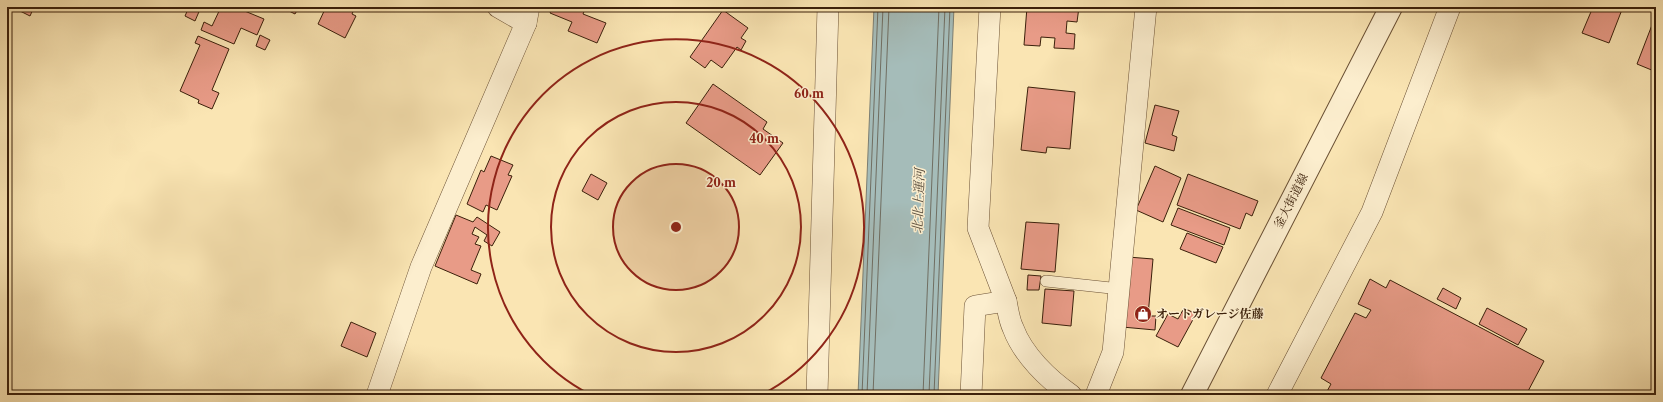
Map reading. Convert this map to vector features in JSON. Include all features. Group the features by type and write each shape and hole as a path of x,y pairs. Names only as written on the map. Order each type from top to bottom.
{"street":[{"path":"376,395 421,267 527,15 498,7"},
{"path":"817,395 828,7"},
{"path":"990,7 978,228 1006,301 1012,328 1024,349 1041,370 1071,395"},
{"path":"1096,395 1113,352 1146,7"},
{"name":"釜大街道線","path":"1192,395 1391,7"},
{"path":"1277,395 1372,212 1450,7"},
{"path":"970,395 975,306 1006,301"}],"lane":[{"path":"1046,281 1120,288"}],"water":[{"name":"北北上運河","path":"874,7 954,7 938,395 858,395"}],"building":[{"path":"12,7 34,7 30,16"},
{"path":"189,7 201,7 195,21 185,16"},
{"path":"221,7 235,7 264,19 257,35 241,28 234,44 201,30 204,22 212,26"},
{"path":"289,7 299,7 295,14 287,10"},
{"path":"326,7 355,7 352,14 356,16 345,38 318,24"},
{"path":"553,7 586,7 583,14 606,23 597,43 568,31 572,22 550,13"},
{"path":"1027,7 1079,7 1077,22 1067,21 1066,33 1075,34 1074,49 1054,48 1055,38 1041,37 1040,46 1024,45"},
{"path":"1593,7 1623,7 1609,43 1582,33"},
{"path":"723,10 748,28 741,38 746,41 741,50 737,47 722,68 711,60 705,68 690,57"},
{"path":"1652,25 1656,27 1656,70 1654,71 1637,64"},
{"path":"260,35 270,40 265,50 256,46"},
{"path":"198,36 229,49 212,90 219,93 212,109 198,103 199,100 180,91 200,45 195,43"},
{"path":"713,84 767,122 763,129 783,143 760,175 686,123"},
{"path":"1028,87 1075,92 1070,149 1047,147 1046,153 1021,150"},
{"path":"1155,105 1179,111 1172,135 1177,137 1174,151 1145,143"},
{"path":"491,156 513,165 508,175 512,176 497,210 486,205 483,212 467,204 481,170 484,172"},
{"path":"1155,166 1181,178 1163,222 1136,210"},
{"path":"591,174 607,183 598,200 582,191"},
{"path":"1188,174 1258,201 1252,216 1246,213 1240,229 1177,205"},
{"path":"1178,208 1230,228 1224,245 1171,225"},
{"path":"456,215 473,222 477,217 500,232 492,246 484,241 487,235 475,227 472,234 479,237 475,244 481,246 471,270 481,274 477,284 435,266"},
{"path":"1026,222 1059,224 1055,272 1021,269"},
{"path":"1187,233 1223,247 1216,263 1180,249"},
{"path":"1128,257 1153,259 1148,316 1156,316 1155,330 1122,327"},
{"path":"1028,275 1041,276 1039,290 1027,290"},
{"path":"1370,279 1386,288 1390,280 1544,361 1526,395 1325,395 1331,384 1321,378 1355,313 1366,318 1371,310 1358,304"},
{"path":"1443,288 1461,298 1456,309 1437,299"},
{"path":"1045,289 1074,291 1071,326 1042,323"},
{"path":"1184,308 1196,314 1178,347 1156,336 1168,314 1178,319"},
{"path":"1487,308 1527,329 1518,345 1479,324"},
{"path":"351,322 376,333 367,357 341,346"}],"place":[{"name":"オートガレージ佐藤","path":"1143,314"}]}
